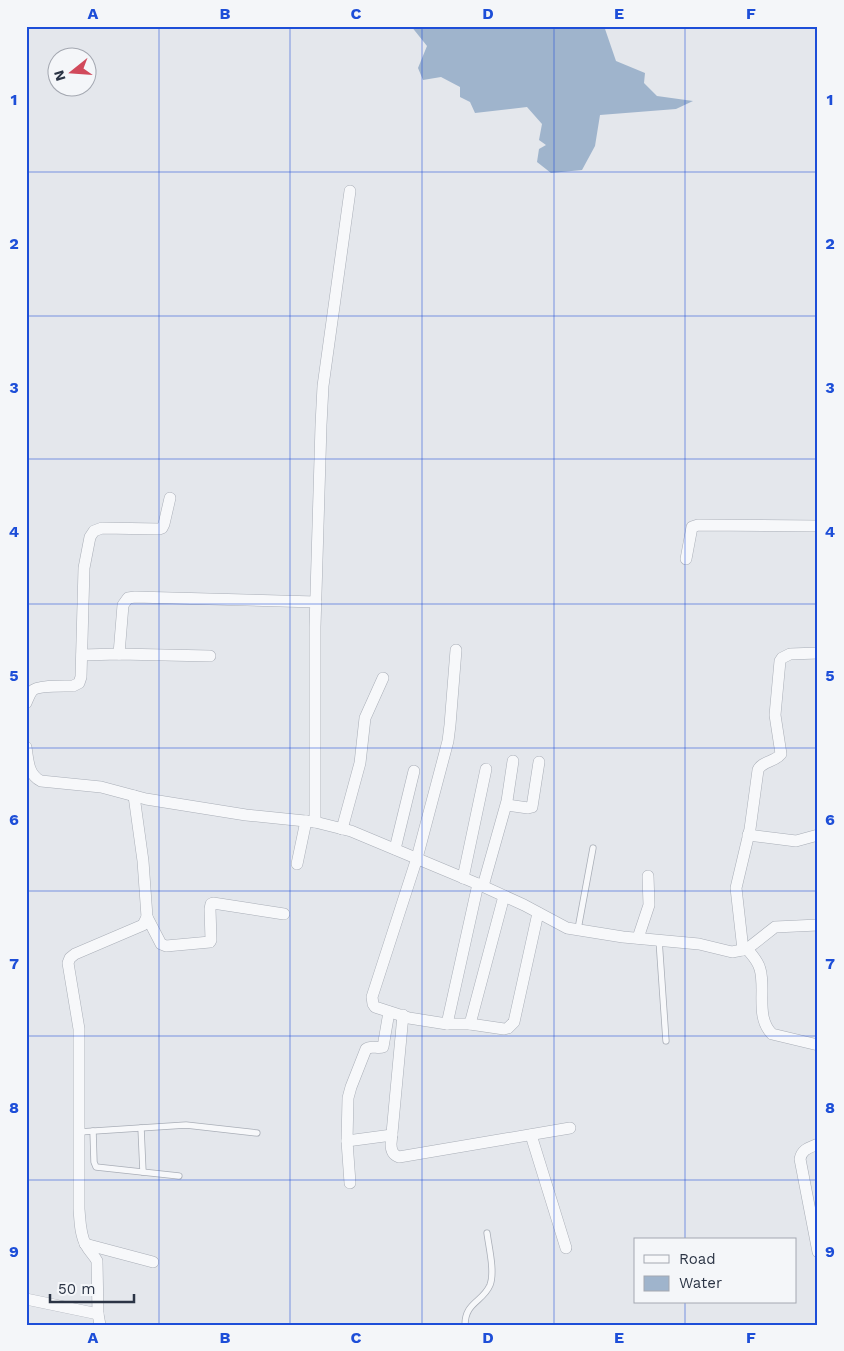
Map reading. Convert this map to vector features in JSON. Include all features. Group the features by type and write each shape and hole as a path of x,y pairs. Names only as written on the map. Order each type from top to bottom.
{"street":[{"path":"297,864 311,822 323,386 350,191"},
{"path":"26,703 30,694 35,689 41,687 73,686 79,683 82,654 83,576 90,537 94,531 102,528 159,530 164,524 170,498"},
{"path":"686,558 692,527 698,525 818,526"},
{"path":"120,654 123,605 128,598 316,602"},
{"path":"456,650 448,741 417,858 372,997 373,1004 375,1007 403,1016 448,1024 508,1028 514,1022 538,913"},
{"path":"818,653 790,654 780,661 775,715 781,754 778,758 759,767 756,776 748,835 736,888 745,950 755,958 761,969 762,1013 767,1029 772,1034 818,1045"},
{"path":"82,654 210,656"},
{"path":"342,829 360,763 365,718 383,678"},
{"path":"26,747 32,773 35,778 41,781 102,787 146,799 246,815 311,822 351,831 481,885 567,928 699,944 732,952 745,950 775,927 818,925"},
{"path":"448,1024 481,885 507,805 513,761"},
{"path":"507,805 532,807 539,762"},
{"path":"463,878 486,769"},
{"path":"395,849 414,771"},
{"path":"134,796 143,861 147,917 162,944 166,946 210,942 210,909 213,903 284,914"},
{"path":"748,835 796,840 818,835"},
{"path":"638,938 648,909 648,876"},
{"path":"470,1024 504,896"},
{"path":"26,1299 99,1320 98,1269 94,1255 85,1244 79,1209 79,1030 68,963 75,954 143,925 147,917"},
{"path":"350,1183 347,1142 348,1098 366,1049 369,1047 383,1047 389,1012"},
{"path":"403,1016 392,1135 391,1150 393,1154 399,1156 570,1128"},
{"path":"347,1142 392,1135"},
{"path":"531,1135 566,1248"},
{"path":"818,1144 804,1150 800,1159 818,1252"},
{"path":"85,1244 153,1262"}],"lane":[{"path":"578,929 593,848"},
{"path":"659,940 666,1041"},
{"path":"79,1132 194,1125 257,1133"},
{"path":"141,1128 143,1172"},
{"path":"93,1131 94,1162 96,1167 179,1176"},
{"path":"466,1325 468,1310 484,1294 492,1278 487,1233"}],"water":[{"path":"411,26 604,26 616,61 645,73 644,83 657,96 693,101 676,109 600,115 595,146 582,170 551,173 537,162 539,149 546,145 539,140 542,124 527,107 475,113 470,102 460,97 460,87 441,77 423,80 418,68 427,46"}]}
